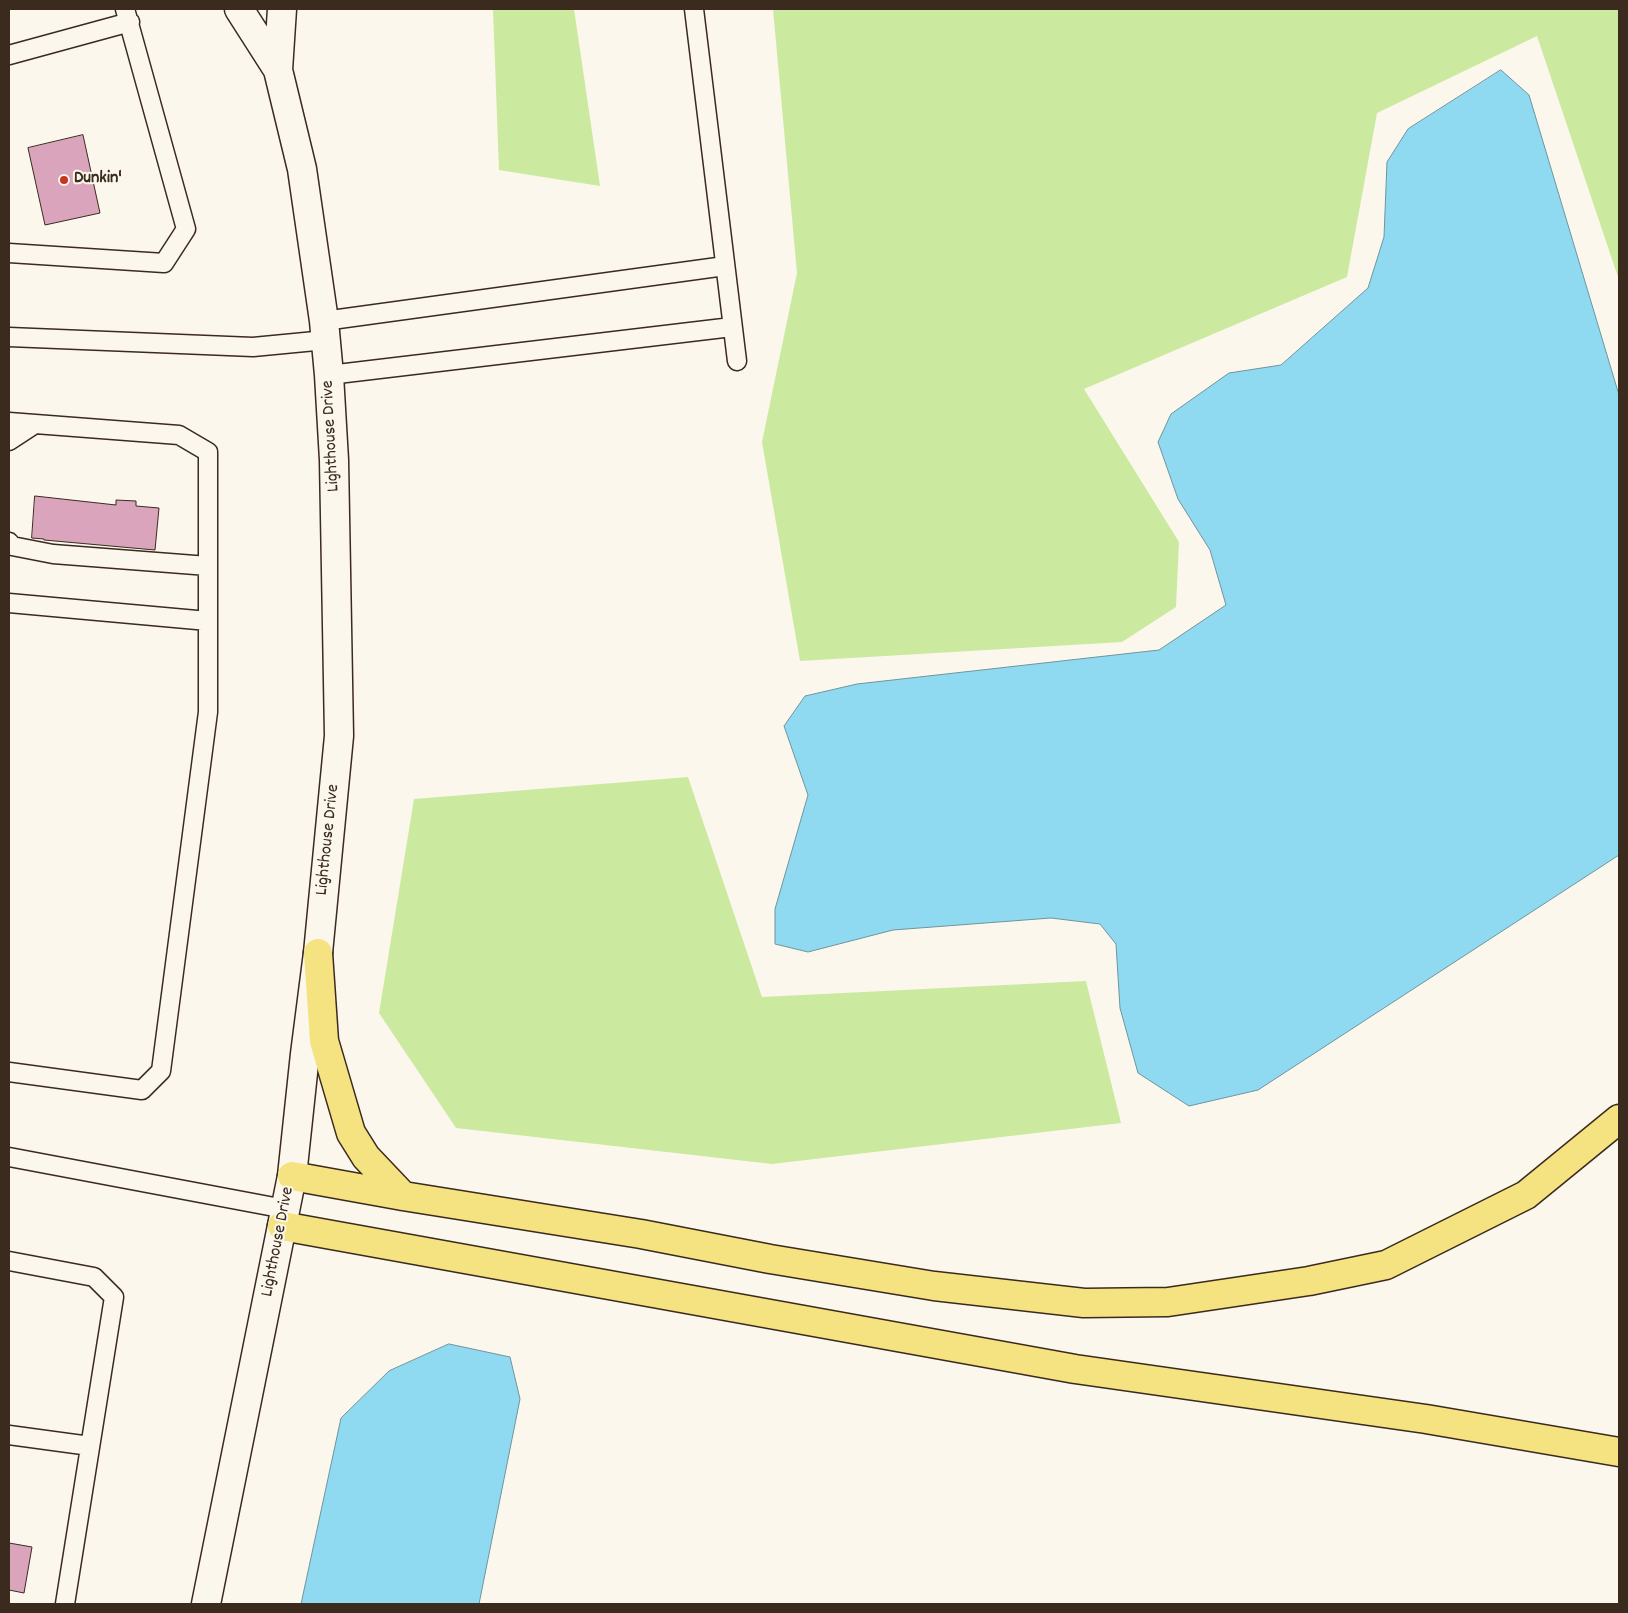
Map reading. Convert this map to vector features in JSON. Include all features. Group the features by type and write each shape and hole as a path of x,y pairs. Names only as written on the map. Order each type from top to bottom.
{"highway":[{"path":"318,953 324,1040 351,1133 366,1157 402,1196"},
{"path":"292,1176 934,1286 1084,1303 1168,1302 1309,1281 1386,1265 1526,1194 1619,1120"},
{"path":"283,1217 1075,1368 1426,1419 1619,1452"}],"street":[{"name":"Lighthouse Drive","path":"239,9 278,70"},
{"name":"Lighthouse Drive","path":"206,1604 292,1176 304,1054 318,953 339,736 336,538 329,375 325,331 302,169 278,70 282,9"}],"lane":[{"path":"694,9 737,361"},
{"path":"9,55 127,15 186,229 164,263 9,253"},
{"path":"9,337 253,347 325,331 725,266"},
{"path":"329,375 732,327"},
{"path":"9,422 179,435 208,452 208,712 161,1071 142,1090 9,1072"},
{"path":"9,441 35,424"},
{"path":"9,542 12,546 53,554 208,566"},
{"path":"9,603 208,620"},
{"path":"9,1157 283,1217"},
{"path":"9,1261 94,1277 114,1298 65,1604"},
{"path":"9,1435 90,1446"}],"green space":[{"path":"493,9 574,9 600,186 499,170"},
{"path":"773,9 1619,9 1619,280 1537,36 1377,113 1347,277 1084,389 1179,542 1176,607 1122,642 800,661 762,442 797,273"},
{"path":"688,777 762,997 1086,981 1121,1123 772,1164 456,1128 379,1013 414,799"}],"water":[{"path":"1501,70 1529,95 1619,395 1619,855 1258,1090 1189,1106 1138,1073 1120,1008 1116,944 1100,924 1051,918 893,930 808,952 775,944 775,909 808,795 784,726 805,696 857,684 1159,650 1226,605 1210,550 1178,499 1158,442 1171,414 1229,373 1281,365 1368,288 1384,237 1387,162 1408,129"},
{"path":"449,1344 510,1357 520,1399 479,1604 301,1604 341,1418 389,1371"}],"building":[{"name":"Dunkin'","path":"83,135 100,213 45,225 28,148"},
{"path":"35,496 116,505 116,500 136,501 136,506 159,508 155,550 32,538"},
{"path":"9,1543 32,1547 24,1593 9,1590"}],"place":[{"name":"Dunkin'","path":"64,180"}]}
